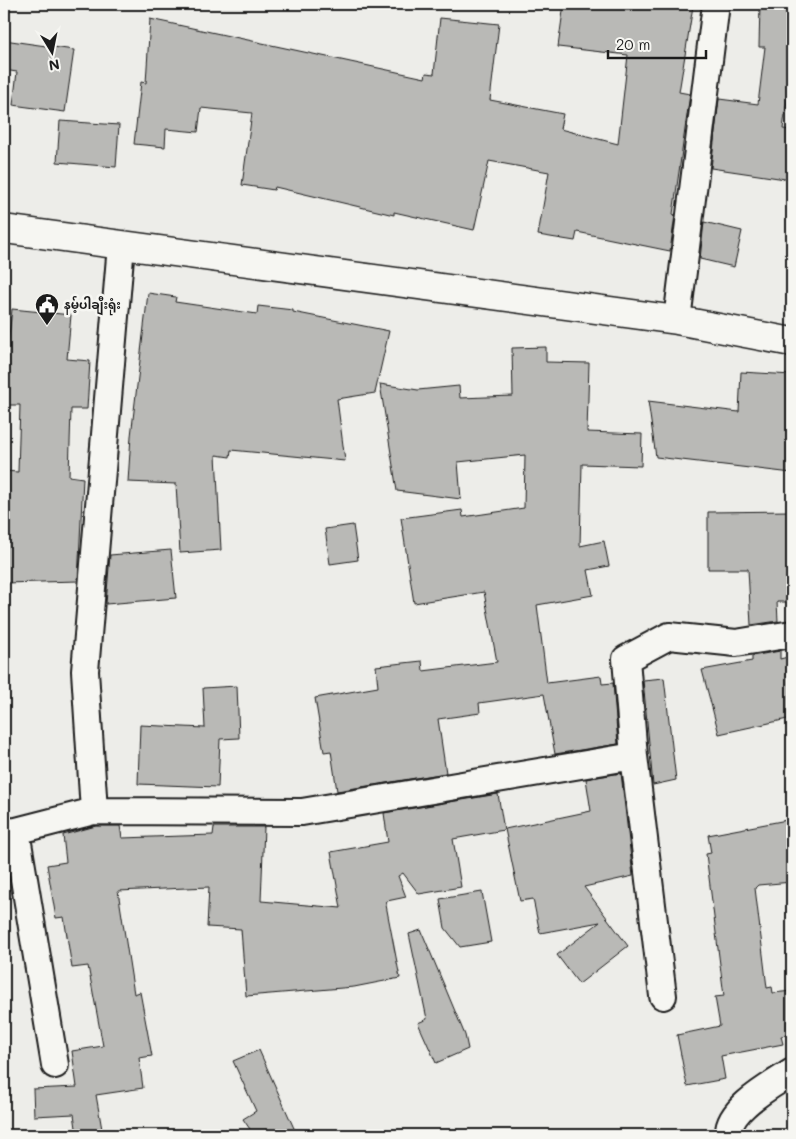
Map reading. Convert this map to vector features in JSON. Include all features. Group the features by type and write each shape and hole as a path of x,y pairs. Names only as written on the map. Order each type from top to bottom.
{"main road":[{"path":"4,228 678,320 792,342"}],"street":[{"path":"678,320 716,4"},
{"path":"94,811 85,671 121,245"},
{"path":"663,996 634,756 626,659 669,636 736,643 792,634"},
{"path":"56,1065 10,832 94,811 302,812 634,756"},
{"path":"729,1135 733,1119 751,1099 792,1072"}],"building":[{"path":"564,4 680,4 693,6 679,92 690,94 673,214 675,215 670,251 577,232 575,241 538,235 549,172 489,161 474,230 394,212 394,215 275,187 274,190 242,185 252,113 201,108 198,132 166,129 165,147 134,144 141,82 146,83 150,19 425,78 426,73 434,74 440,18 499,24 490,100 563,114 560,129 618,144 628,55 558,47"},
{"path":"760,4 791,4 790,57 792,57 792,63 783,129 792,130 792,180 711,168 719,99 758,104 765,47 759,47"},
{"path":"4,40 74,50 65,112 13,105 17,72 4,70"},
{"path":"60,121 119,125 116,167 57,162"},
{"path":"704,222 742,231 734,267 700,259"},
{"path":"148,293 176,297 175,302 257,314 258,306 293,310 293,312 389,331 375,393 337,399 345,461 231,450 230,457 216,455 221,550 180,553 176,484 128,482 131,436"},
{"path":"12,309 71,315 67,359 90,361 87,409 71,409 69,476 83,478 78,581 4,583 4,471 18,472 20,405 4,405 5,371"},
{"path":"546,347 546,362 589,363 587,432 642,434 641,466 582,464 580,546 604,541 609,566 588,570 593,595 537,605 547,683 601,676 602,684 613,683 618,744 555,754 544,694 479,703 480,713 438,719 446,773 337,791 331,751 324,752 315,698 378,687 376,666 422,661 423,671 497,662 484,592 414,603 401,518 462,510 463,517 524,508 525,455 458,462 461,499 397,491 380,384 418,390 459,386 460,398 513,396 512,348"},
{"path":"741,372 792,375 792,473 656,457 648,401 739,412"},
{"path":"792,511 792,602 777,602 778,621 751,625 748,569 708,569 708,512"},
{"path":"353,525 358,560 330,564 325,529"},
{"path":"171,550 176,598 106,604 110,555"},
{"path":"780,651 780,659 792,656 792,718 719,734 702,670 752,661 752,656"},
{"path":"664,678 676,780 653,785 643,680"},
{"path":"237,686 239,738 220,739 218,787 138,784 140,725 205,728 203,688"},
{"path":"621,773 633,876 584,887 628,946 579,984 557,955 600,922 540,933 533,899 520,901 505,829 591,811 586,779"},
{"path":"498,794 504,830 453,839 461,887 419,894 403,873 398,876 406,897 387,901 386,905 400,978 354,987 246,996 241,929 207,927 209,887 118,891 134,994 140,992 152,1056 139,1058 143,1088 96,1095 103,1135 77,1135 74,1114 34,1116 33,1089 77,1087 72,1051 103,1046 88,966 72,968 64,917 56,918 47,865 66,862 63,835 96,826 120,826 122,838 213,835 214,827 264,827 261,901 341,908 331,852 388,842 384,813"},
{"path":"792,819 792,882 758,885 755,888 767,988 772,987 773,993 792,991 792,1034 781,1036 783,1044 721,1056 725,1079 687,1086 677,1035 720,1026 715,997 724,996 706,854 711,853 708,835"},
{"path":"482,892 491,942 460,947 445,928 440,899"},
{"path":"421,930 465,1035 468,1049 436,1063 418,1023 427,1019 409,934"},
{"path":"259,1050 297,1135 254,1135 243,1119 256,1111 233,1061"}],"place":[{"name":"နမ့်ပါချီးရုံး","path":"47,326"}]}
